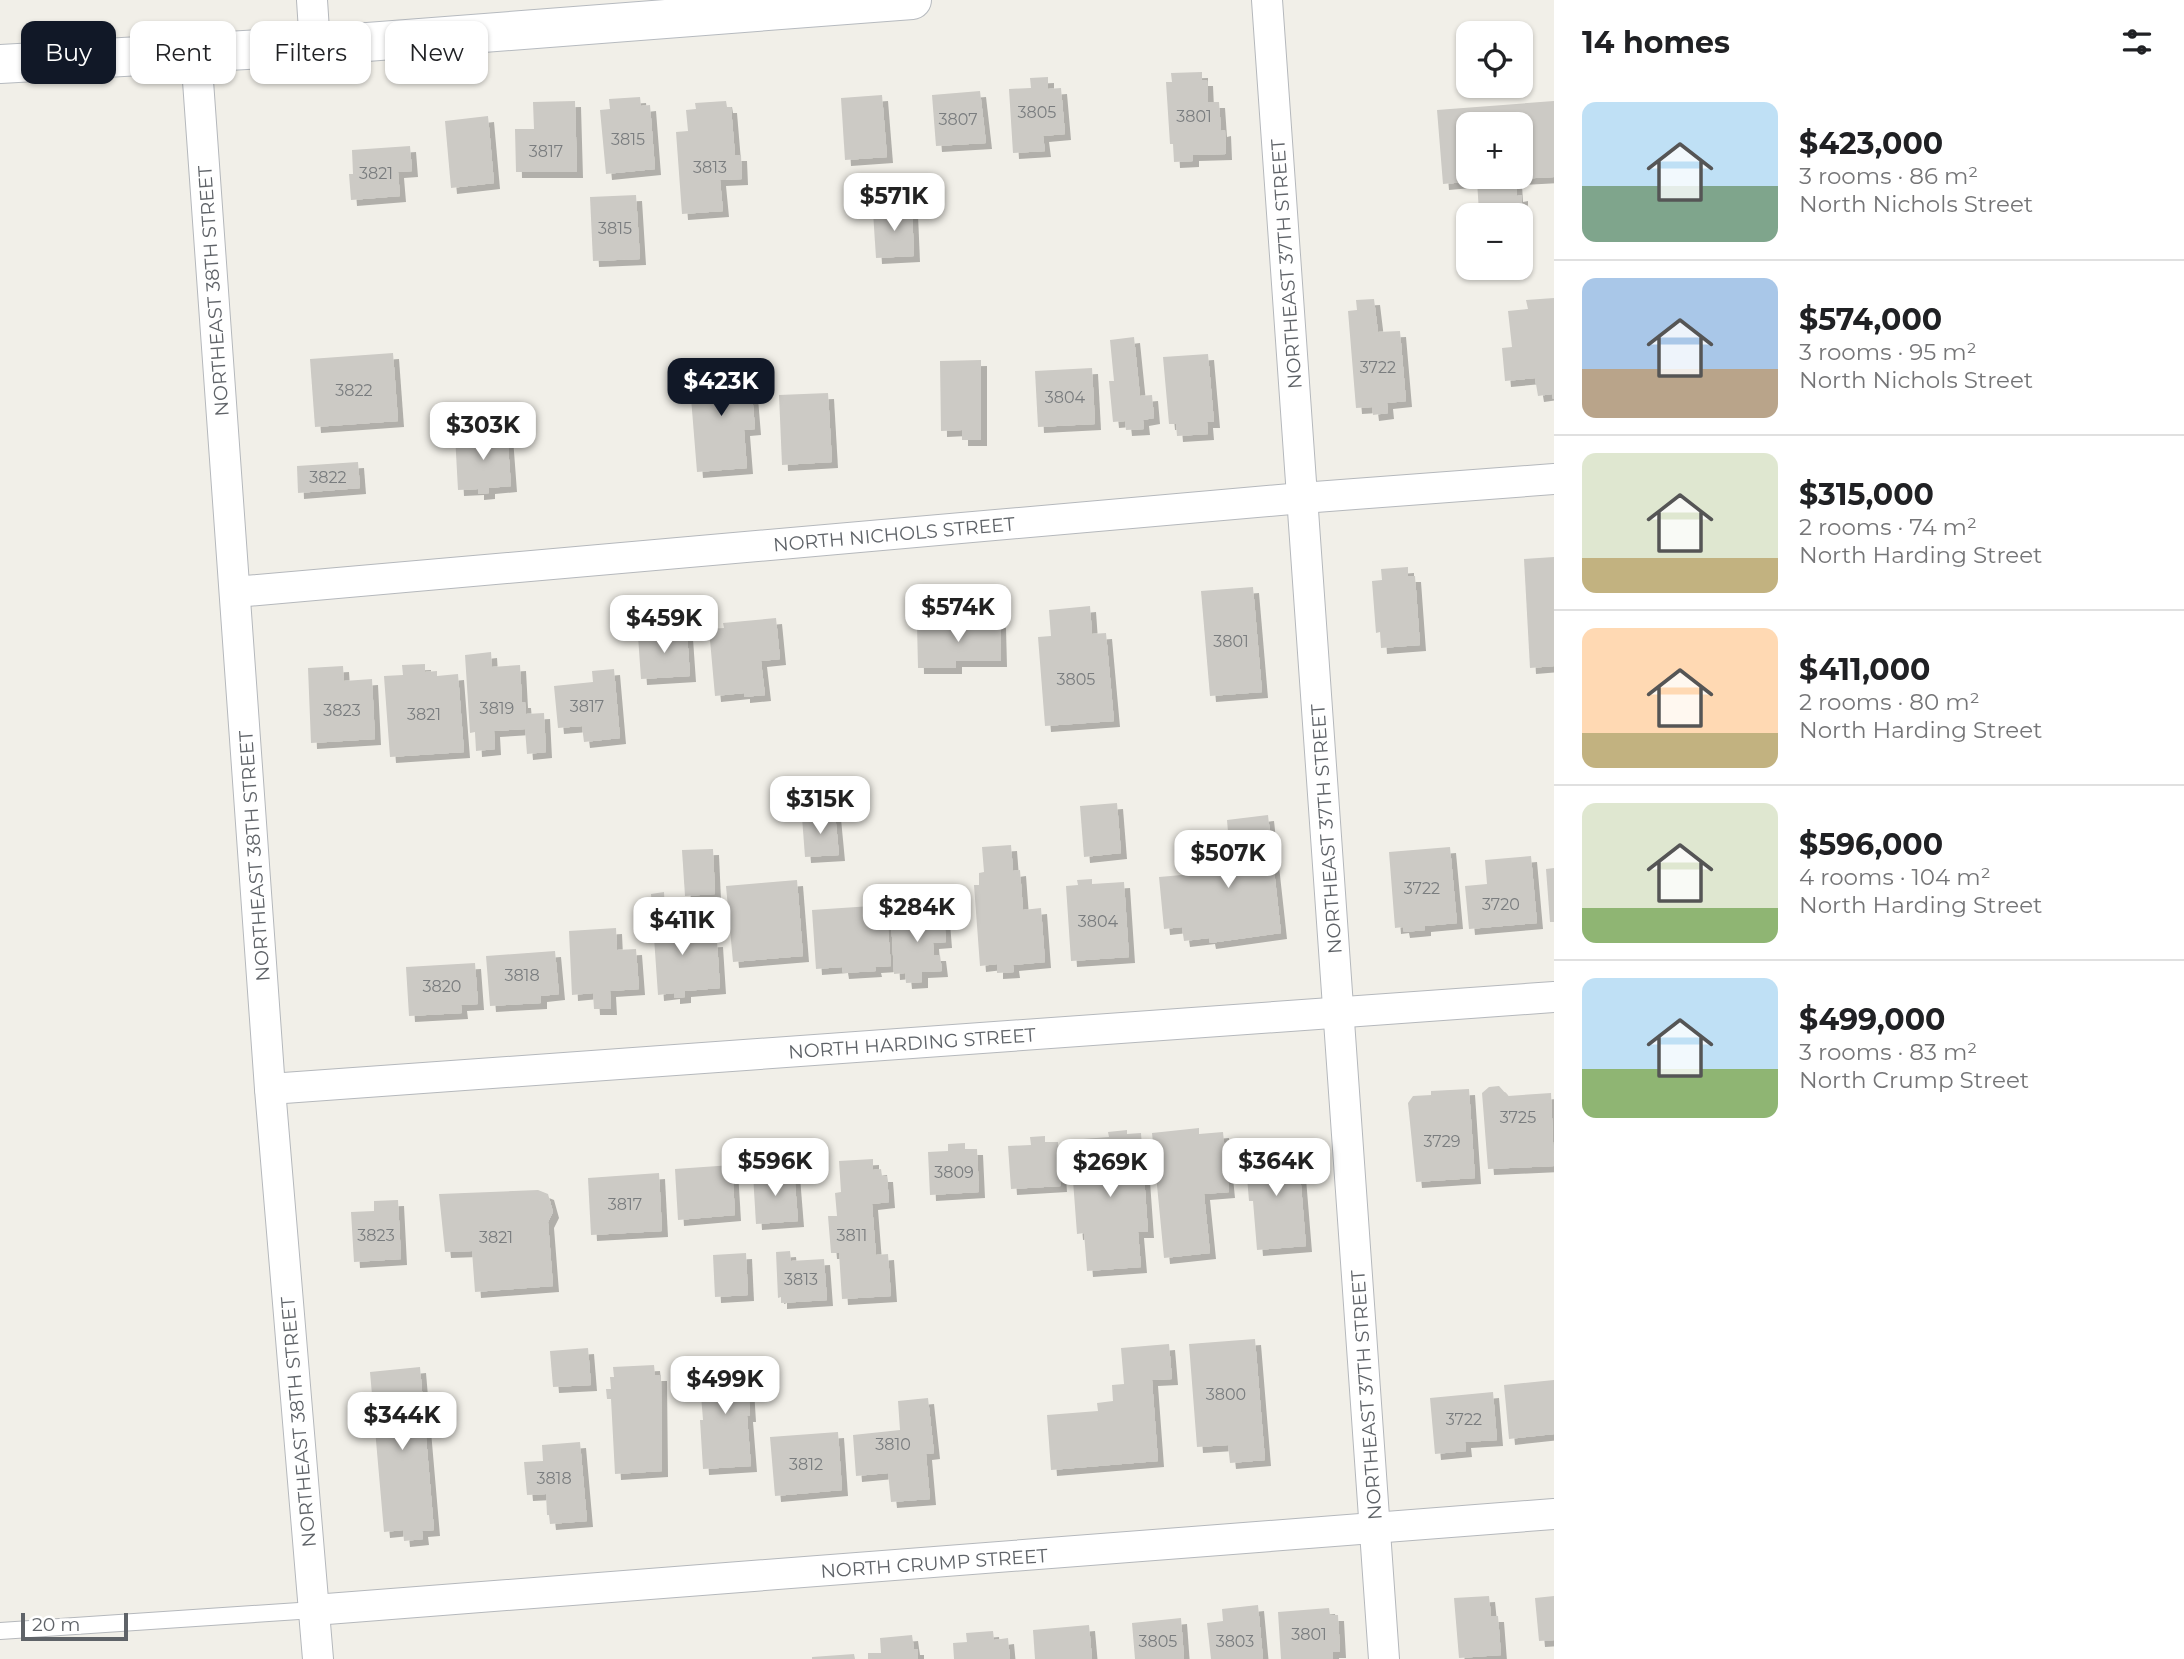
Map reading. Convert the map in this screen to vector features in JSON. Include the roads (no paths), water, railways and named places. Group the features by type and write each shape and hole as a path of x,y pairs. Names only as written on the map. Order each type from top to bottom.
{"main road":[{"path":"371,41 772,6 912,0"},
{"path":"0,64 130,57"}],"street":[{"path":"312,0 313,21"},
{"name":"NORTHEAST 37TH STREET","path":"1267,0 1384,1659"},
{"name":"NORTHEAST 38TH STREET","path":"198,84 270,1089 318,1659"},
{"name":"NORTH NICHOLS STREET","path":"235,592 1302,498 1554,479"},
{"name":"NORTH HARDING STREET","path":"270,1089 1554,997"},
{"name":"NORTH CRUMP STREET","path":"314,1610 1554,1514"}],"lane":[{"path":"0,1631 314,1610"}]}
